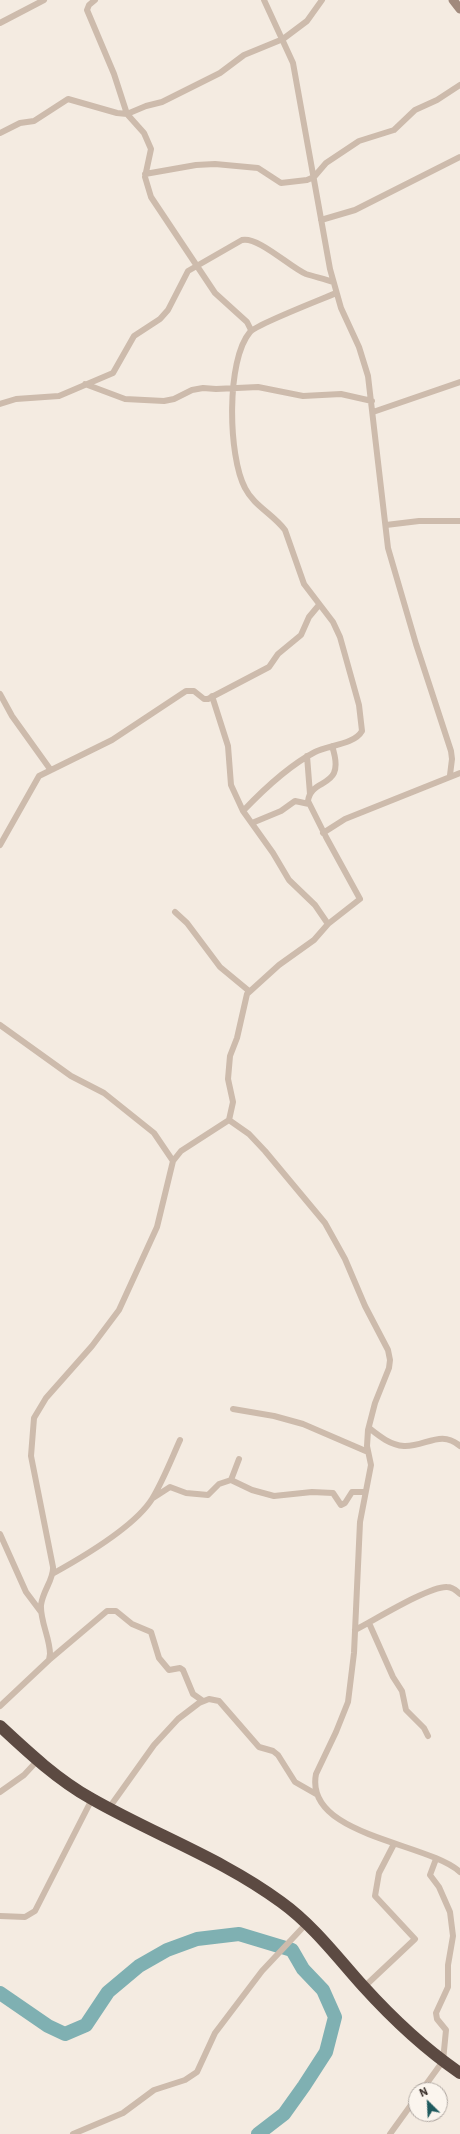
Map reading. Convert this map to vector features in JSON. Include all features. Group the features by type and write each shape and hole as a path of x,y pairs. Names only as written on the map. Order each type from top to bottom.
{"highway":[{"path":"0,1726 37,1761 92,1799 195,1850 238,1874 280,1901 307,1923 364,1987 443,2061 460,2073"}],"main road":[{"path":"453,0 460,9"}],"street":[{"path":"0,23 44,0"},
{"path":"95,0 89,5 87,10 114,74 127,114 144,133 151,149 145,174 152,197 178,235 196,266 208,279 218,297 247,322 251,330"},
{"path":"264,0 283,39 294,69 333,282 348,325 366,366 372,401 390,554 401,586 416,644 451,751 452,759 450,776"},
{"path":"0,133 20,123 37,120 68,99 117,113 127,114 146,106 162,102 220,73 244,55 283,39 307,21 322,0"},
{"path":"145,174 196,165 216,164 258,168 281,183 300,182 314,177 326,163 359,141 394,130 415,110 437,100 460,85"},
{"path":"321,220 355,210 460,157"},
{"path":"0,404 16,399 52,397 113,373 134,336 160,319 168,310 184,276 196,266 238,242 248,240 271,251 307,274 333,282"},
{"path":"243,811 264,789 308,756 359,735 362,724 340,637 333,622 304,584 280,523 261,508 250,496 243,484 232,440 234,388 238,359 242,346 251,330 336,293"},
{"path":"373,412 460,382"},
{"path":"85,384 125,399 164,401 174,399 192,390 203,388 258,387 303,396 341,394 372,401"},
{"path":"386,525 420,521 460,521"},
{"path":"0,845 33,784 39,776 50,769 112,740 186,691 194,691 204,699 269,667 278,654 301,635 308,617 319,604"},
{"path":"0,694 12,716 50,769"},
{"path":"212,696 228,746 231,784 243,811 289,880 314,905 328,924"},
{"path":"310,794 335,772 337,763 332,746"},
{"path":"54,1573 46,1524 31,1456 34,1418 46,1398 92,1346 119,1310 157,1227 173,1161 181,1151 229,1120 233,1102 228,1080 230,1056 237,1038 249,991 279,965 314,940 328,924 359,900 360,897 323,833 309,804 310,794 308,756"},
{"path":"323,833 345,819 460,773"},
{"path":"252,823 281,811 295,801 309,804"},
{"path":"175,912 187,923 220,967 249,991"},
{"path":"0,1025 71,1076 104,1094 154,1134 173,1161"},
{"path":"229,1120 249,1134 266,1151 325,1223 338,1246 365,1306 388,1350 390,1360 389,1368 375,1403 369,1428 368,1452 371,1465 360,1522 351,1684 348,1702 336,1732 316,1774 314,1783 316,1794 321,1803 338,1819 394,1844 436,1859 460,1872"},
{"path":"233,1409 274,1416 303,1424 368,1452"},
{"path":"369,1428 397,1445 414,1445 440,1438 450,1439 460,1446"},
{"path":"152,1499 180,1440"},
{"path":"232,1480 240,1459"},
{"path":"49,1660 49,1641 42,1613 44,1591 54,1573 88,1553 126,1525 152,1499 170,1487 183,1493 207,1496 220,1484 232,1480 252,1490 274,1496 312,1492 333,1493 341,1505 345,1503 352,1492 366,1492"},
{"path":"0,1534 26,1592 42,1613"},
{"path":"354,1630 439,1588 447,1587 454,1589 460,1594"},
{"path":"0,1706 49,1660 107,1611 116,1610 132,1624 151,1632 154,1635 159,1658 170,1670 180,1668 183,1670 193,1694 203,1701"},
{"path":"369,1623 393,1677 403,1695 406,1710 424,1728 428,1736"},
{"path":"109,1808 154,1745 178,1719 203,1701 214,1699 219,1701 259,1747 273,1751 278,1755 292,1779 316,1794"},
{"path":"0,1792 24,1775 37,1761"},
{"path":"0,1916 24,1916 35,1911 92,1799"},
{"path":"364,1987 415,1939 375,1896 379,1873 394,1844"},
{"path":"428,2082 443,2061 446,2030 437,2020 436,2013 448,1987 448,1965 453,1936 450,1912 439,1887 430,1875 436,1859"},
{"path":"73,2134 123,2113 154,2090 185,2080 197,2072 215,2033 262,1971 307,1923"},
{"path":"390,2134 408,2109"}],"waterway":[{"path":"0,1993 48,2026 65,2034 86,2025 108,1992 139,1966 167,1950 197,1939 239,1934 292,1950 303,1969 323,1990 335,2017 326,2052 304,2086 284,2114 258,2134"}]}
